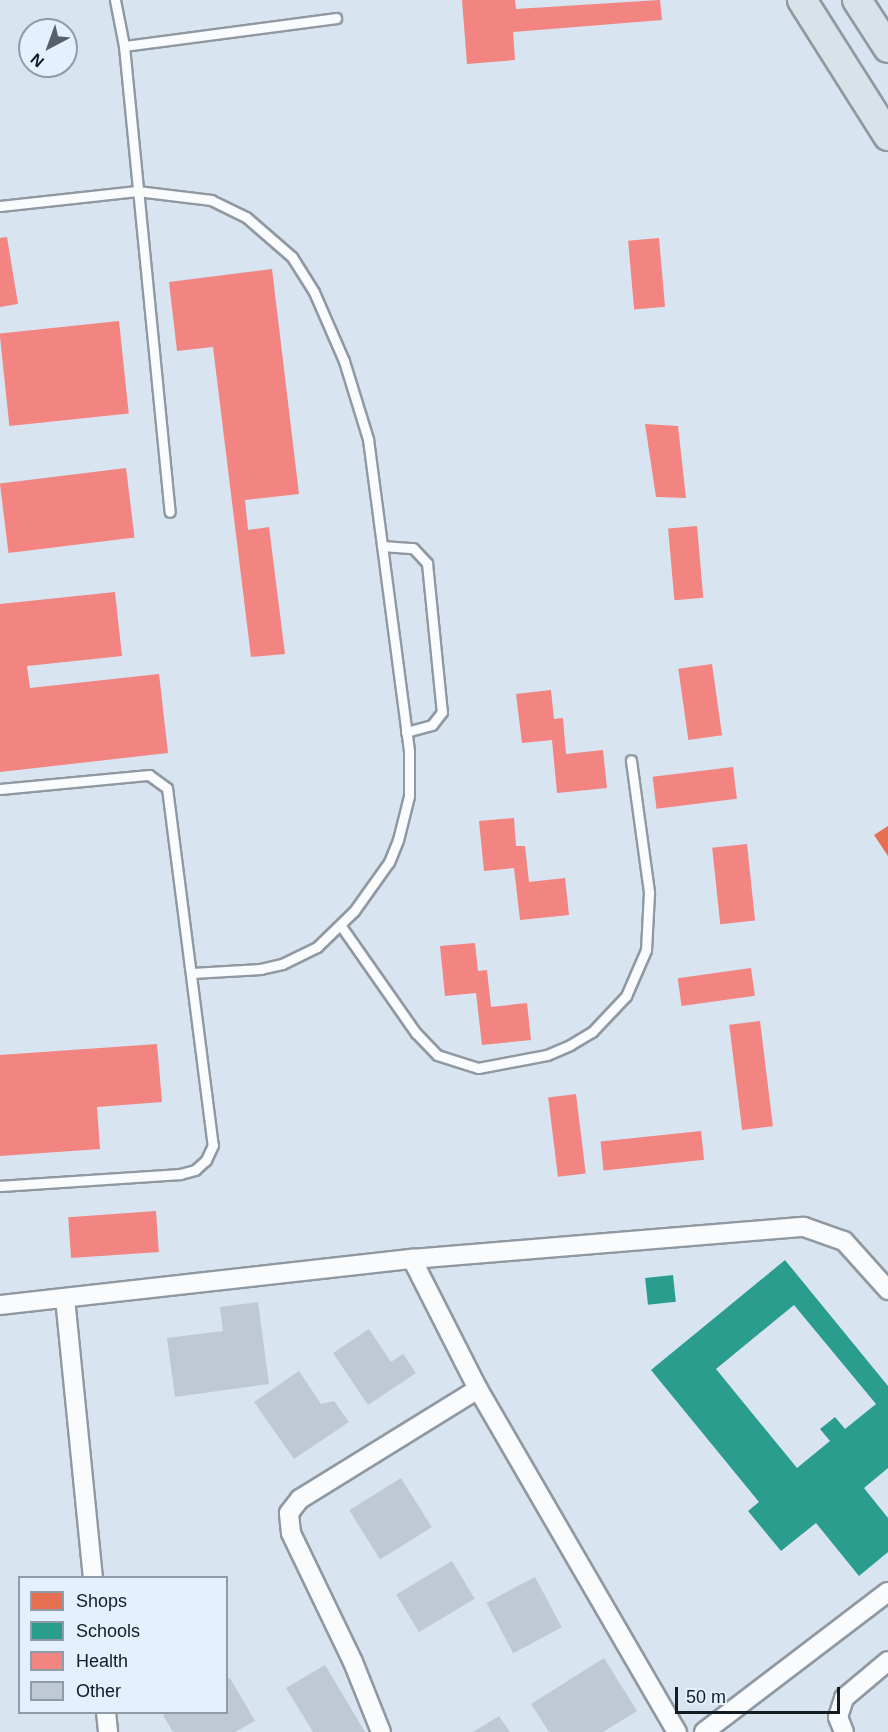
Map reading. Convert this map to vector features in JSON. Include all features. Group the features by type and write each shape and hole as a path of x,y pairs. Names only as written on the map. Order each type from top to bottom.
{"main road":[{"path":"802,0 888,136"},
{"path":"857,0 888,48"}],"street":[{"path":"0,1305 412,1259 804,1227 844,1241 888,1290"},
{"path":"412,1259 478,1389 677,1732"},
{"path":"65,1298 93,1576"},
{"path":"381,1732 353,1662 291,1533 289,1513 300,1499 478,1389"},
{"path":"704,1732 888,1592"},
{"path":"844,1732 838,1717 843,1698 888,1661"},
{"path":"106,1714 108,1732"}],"lane":[{"path":"115,0 124,46 170,512"},
{"path":"124,46 336,18"},
{"path":"0,206 137,191 191,196 229,207 270,235 304,274 330,326 357,400 368,439 406,732 409,796 398,840 377,880 341,926 317,947 282,964 192,973"},
{"path":"382,546 413,548 427,563 442,712 432,725 406,732"},
{"path":"341,926 416,1033 437,1055 478,1068 547,1055 570,1045 610,1016 626,996 646,950 649,892 631,760"},
{"path":"0,789 148,775 159,780 171,800 213,1145 206,1160 195,1170 180,1174 0,1186"}],"building: Shops":[{"path":"888,826 888,856 874,835"}],"building: Schools":[{"path":"785,1260 888,1386 888,1468 864,1488 888,1518 888,1552 859,1576 816,1523 781,1551 748,1511 759,1502 651,1370","holes":["794,1305 876,1404 845,1429 835,1417 820,1429 830,1441 797,1468 716,1369"]},
{"path":"673,1275 676,1302 648,1305 645,1278"}],"building: Health":[{"path":"462,0 515,0 516,9 660,0 662,20 513,32 515,60 467,64"},
{"path":"7,237 18,304 0,307 0,238"},
{"path":"659,238 665,307 634,309 628,241"},
{"path":"272,269 299,494 245,500 248,530 269,527 285,654 251,657 213,347 177,351 169,282"},
{"path":"119,321 129,413 9,426 0,334"},
{"path":"645,424 678,426 686,498 656,497"},
{"path":"126,468 135,537 8,553 0,483"},
{"path":"697,526 703,598 674,600 668,529"},
{"path":"115,592 122,656 27,666 30,688 159,674 168,753 0,772 0,604"},
{"path":"712,664 722,735 688,740 678,669"},
{"path":"551,690 554,719 563,718 566,754 603,750 607,788 557,793 552,740 522,743 516,694"},
{"path":"733,767 737,799 657,809 653,777"},
{"path":"514,818 516,846 525,846 529,882 565,878 569,915 520,920 514,868 484,871 479,821"},
{"path":"747,844 755,921 720,924 712,848"},
{"path":"475,943 478,971 487,970 491,1007 527,1003 531,1040 482,1045 476,993 445,996 440,946"},
{"path":"751,968 755,996 682,1006 678,978"},
{"path":"760,1021 773,1126 742,1130 729,1025"},
{"path":"157,1044 162,1102 97,1107 100,1149 0,1156 0,1055"},
{"path":"576,1094 586,1173 558,1177 548,1097"},
{"path":"701,1131 704,1160 604,1170 601,1142"},
{"path":"156,1211 159,1252 71,1258 68,1217"}],"building: Other":[{"path":"258,1302 269,1384 175,1397 167,1338 223,1331 220,1307"},
{"path":"369,1329 391,1362 403,1354 416,1373 368,1405 333,1353"},
{"path":"299,1371 321,1404 334,1401 349,1422 294,1459 254,1402"},
{"path":"401,1478 432,1527 380,1560 349,1510"},
{"path":"452,1561 475,1599 419,1632 396,1594"},
{"path":"535,1577 562,1627 513,1653 486,1603"},
{"path":"604,1658 637,1711 603,1732 549,1732 531,1704"},
{"path":"325,1665 365,1732 313,1732 286,1688"},
{"path":"230,1678 255,1721 235,1732 173,1732 163,1715 165,1714 228,1714 228,1679"},
{"path":"499,1716 510,1732 473,1732"}]}
